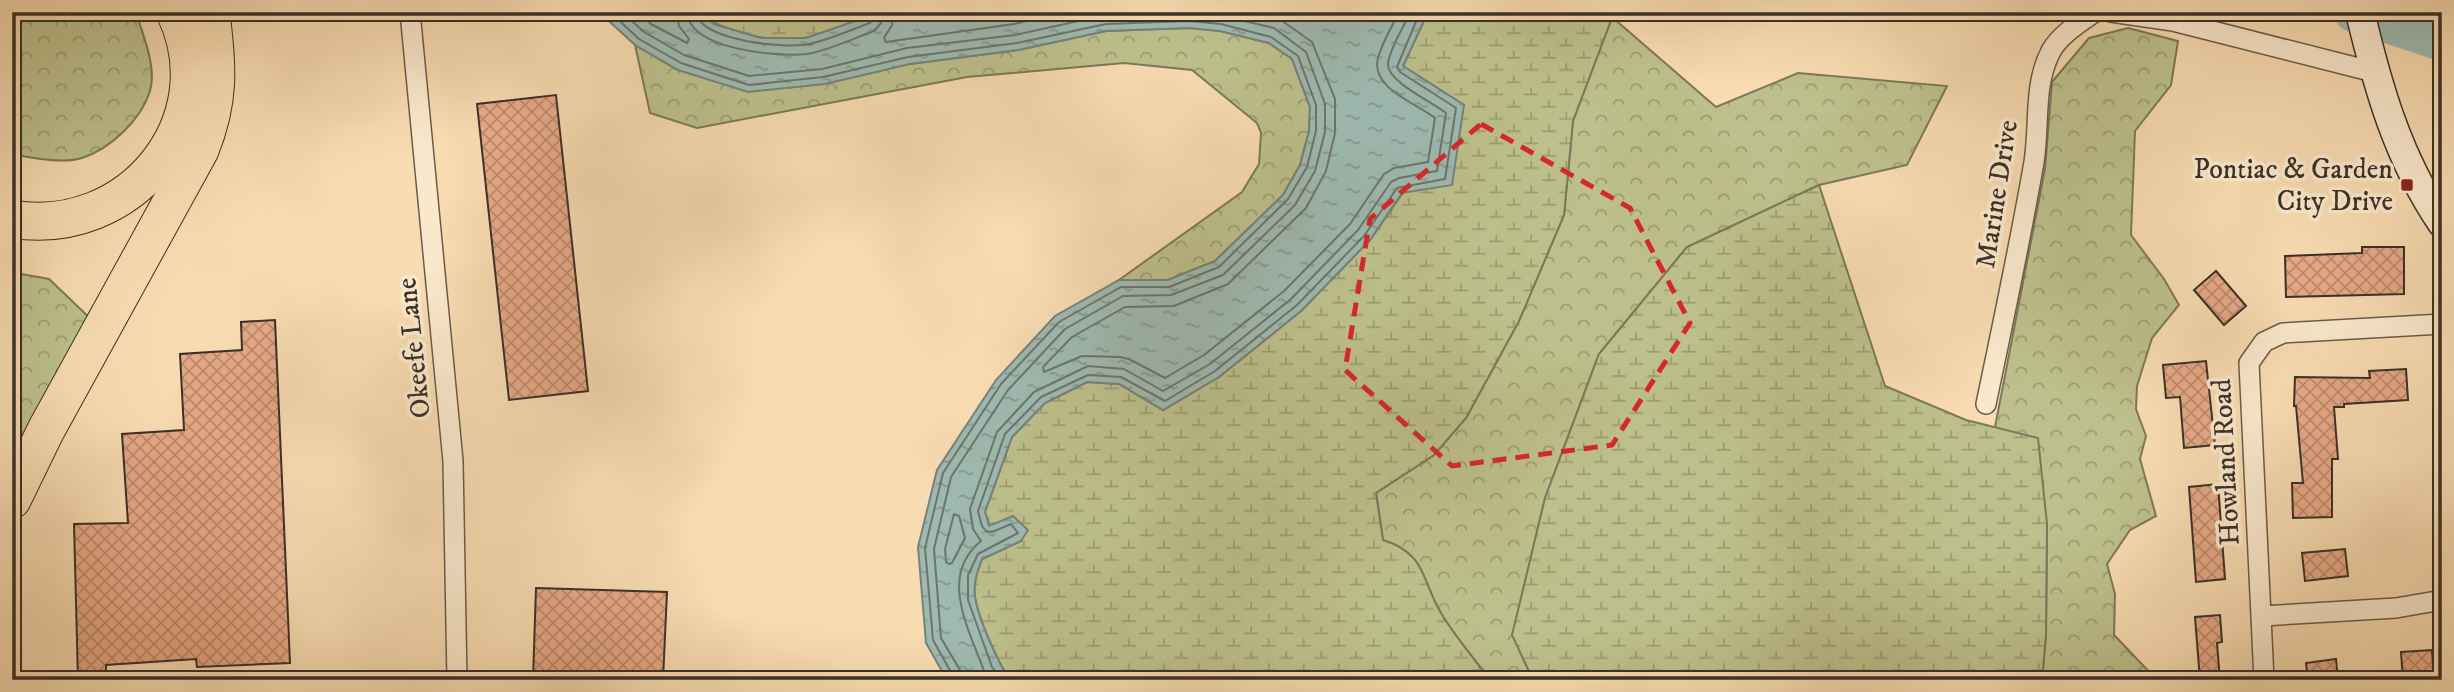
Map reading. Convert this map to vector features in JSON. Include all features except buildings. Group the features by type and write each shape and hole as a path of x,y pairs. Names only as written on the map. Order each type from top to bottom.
{"highway":[{"path":"12,219 60,220 83,215 121,197 137,186 152,170 177,137 184,116 189,76 189,18"},
{"path":"12,500 46,430 200,150 216,100 217,66 189,18"}],"main road":[{"path":"2363,24 2383,103 2399,143 2442,223"}],"street":[{"name":"Okeefe Lane","path":"410,12 453,461 457,680"},
{"name":"Marine Drive","path":"1986,404 2025,214 2036,145 2040,81 2052,50 2073,27 2095,12"},
{"path":"2111,12 2173,21 2374,72"},
{"name":"Howland Road","path":"2264,680 2249,363 2254,353 2264,342 2283,333 2442,324"},
{"path":"2262,615 2396,608 2442,600"}],"highlighted area":[{"path":"1481,124 1630,208 1690,323 1612,445 1452,466 1345,370 1370,219"}],"green space":[{"path":"12,12 136,12 152,72 150,91 132,123 103,148 75,160 47,160 12,154"},
{"path":"699,12 869,12 867,16 828,32 804,38 777,39 735,31"},
{"path":"1428,12 1620,12 1612,18 1573,121 1564,215 1519,321 1466,418 1434,455 1376,493 1383,540 1408,553 1415,561 1446,622 1490,680 1010,680 984,628 975,597 975,587 982,559 1021,541 989,526 985,512 1012,437 1045,403 1087,382 1119,384 1163,410 1219,377 1301,311 1370,240 1464,105 1403,66"},
{"path":"1612,17 1716,107 1798,73 1947,86 1907,165 1819,185 1687,247 1599,354 1545,498 1513,635 1533,680 1490,680 1446,622 1415,561 1408,553 1383,540 1376,493 1434,455 1466,418 1519,321 1564,215 1573,121"},
{"path":"1189,28 1220,31 1269,43 1292,59 1310,107 1309,131 1300,165 1283,195 1215,261 1168,280 1119,280 1242,192 1259,164 1261,133 1257,123 1192,70 1124,63 967,77 697,128 650,113 635,45 678,70 910,64 1018,50 1106,31"},
{"path":"2128,28 2178,41 2171,85 2135,131 2131,235 2164,279 2179,305 2152,338 2137,386 2136,409 2146,436 2140,459 2156,516 2130,530 2107,564 2115,594 2114,635 2157,680 2042,680 2046,635 2047,524 1995,427 2045,169 2052,82 2089,38"},
{"path":"1819,185 1885,386 1966,420 2038,438 2047,524 2046,635 2042,680 1533,680 1512,635 1545,498 1599,354 1687,247"},
{"path":"12,275 49,279 95,323 12,481"}],"water":[{"path":"599,12 699,12 714,24 761,38 806,38 867,17 869,12 1428,12 1403,66 1464,105 1452,185 1402,193 1370,240 1301,311 1219,377 1163,410 1119,384 1087,382 1045,403 1012,437 985,512 989,526 1013,516 1028,530 1021,541 982,559 975,583 980,616 994,652 1010,680 947,680 926,643 918,547 937,470 996,380 1055,316 1119,280 1168,280 1215,261 1283,195 1300,165 1309,131 1310,107 1292,59 1269,43 1220,31 1189,28 1106,31 1018,50 910,64 825,84 748,92 678,70 635,45"}],"waterway":[{"path":"2354,12 2442,41"}],"place":[{"name":"Pontiac & Garden City Drive","path":"2407,185"}]}
